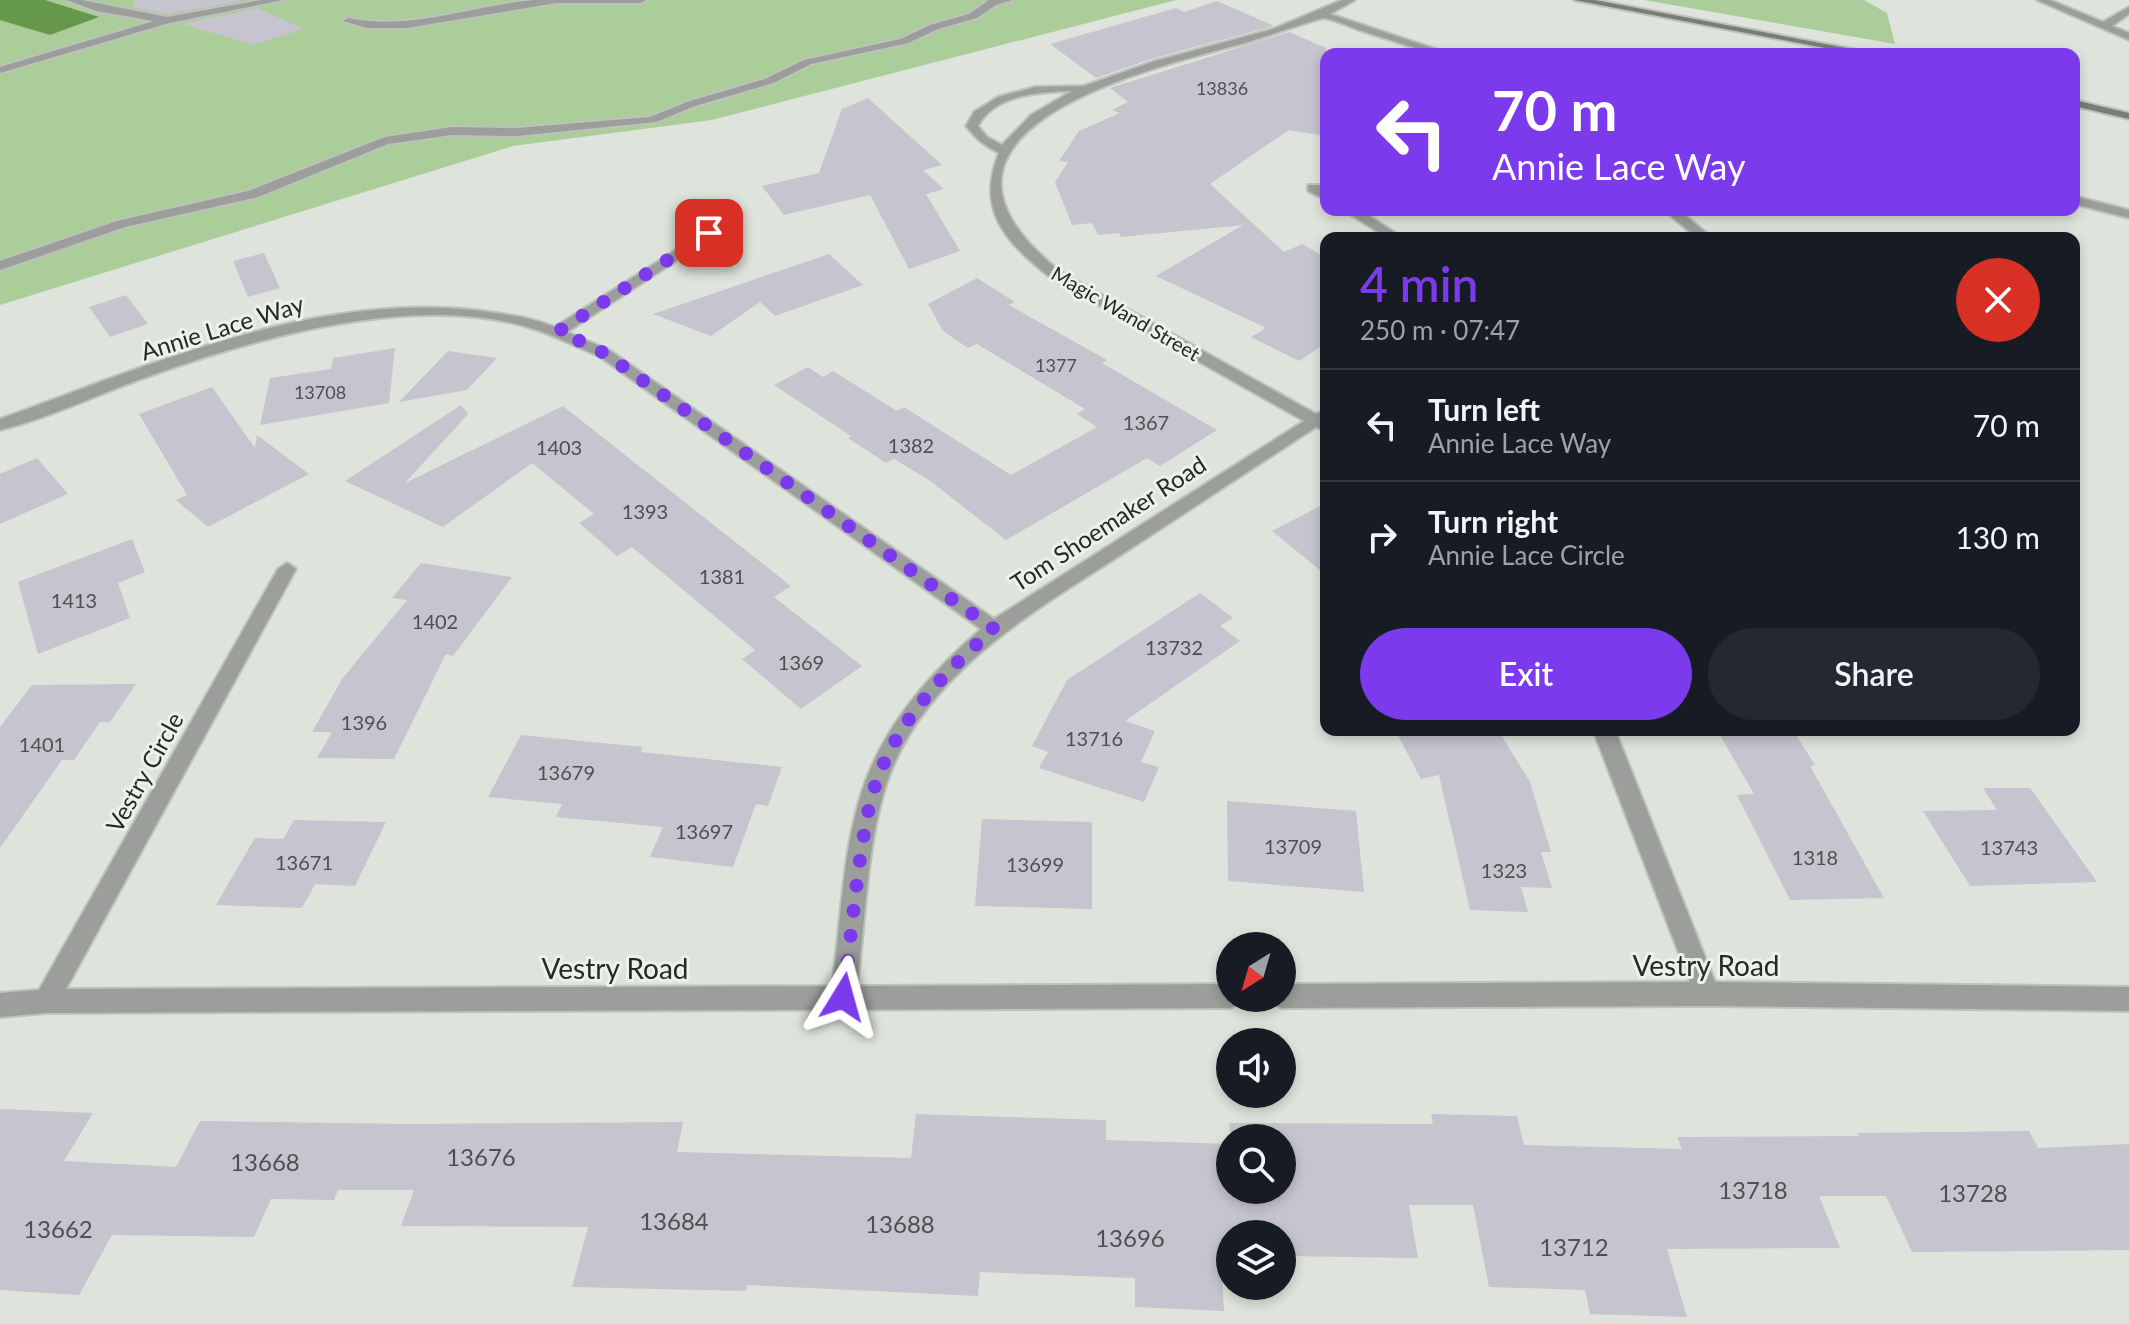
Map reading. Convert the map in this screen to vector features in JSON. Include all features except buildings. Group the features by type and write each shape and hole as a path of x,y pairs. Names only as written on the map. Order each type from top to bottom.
{"street":[{"path":"72,0 96,8 167,20"},
{"path":"0,70 167,20 278,0"},
{"path":"348,21 366,26 406,26 547,1 641,0"},
{"path":"0,266 122,224 253,194 385,141 452,131 517,132 652,120 691,104 769,81 808,62 904,41 934,27 973,16 993,2 1007,0"},
{"path":"1087,87 1026,92 981,111 974,118 972,126 976,133 1003,150 1015,133 1040,112 1087,87 1276,31 1350,0"},
{"path":"1579,0 1840,48"},
{"path":"2042,0 2129,37"},
{"path":"2103,27 2129,10"},
{"path":"1321,14 1426,48"},
{"path":"2080,104 2129,116"},
{"name":"Magic Wand Street","path":"1003,150 997,170 997,200 1010,230 1037,261 1079,289 1320,418"},
{"path":"1313,188 1320,192"},
{"path":"2080,202 2129,214"},
{"path":"1361,216 1386,232"},
{"path":"1678,216 1698,232"},
{"path":"559,331 709,233"},
{"name":"Annie Lace Way","path":"0,425 239,342 316,323 392,313 500,316 559,331 604,353 994,629"},
{"name":"Tom Shoemaker Road","path":"843,997 869,806 884,764 928,692 959,658 994,629 1320,422"},
{"name":"Vestry Circle","path":"46,1001 287,569"},
{"path":"1606,736 1707,994"},
{"name":"Vestry Road","path":"1296,996 1707,994 2129,999"},
{"name":"Vestry Road","path":"0,1005 46,1001 1216,996"}],"shaded area":[{"path":"0,0 1176,0 712,120 513,146 0,305"},
{"path":"0,0 45,0 99,17 50,35 0,20"},
{"path":"1644,0 1864,0 1887,13 1895,44"}],"route":[{"path":"709,233 559,331 604,353 994,629 959,658 928,692 884,764 869,806 843,997"}]}
